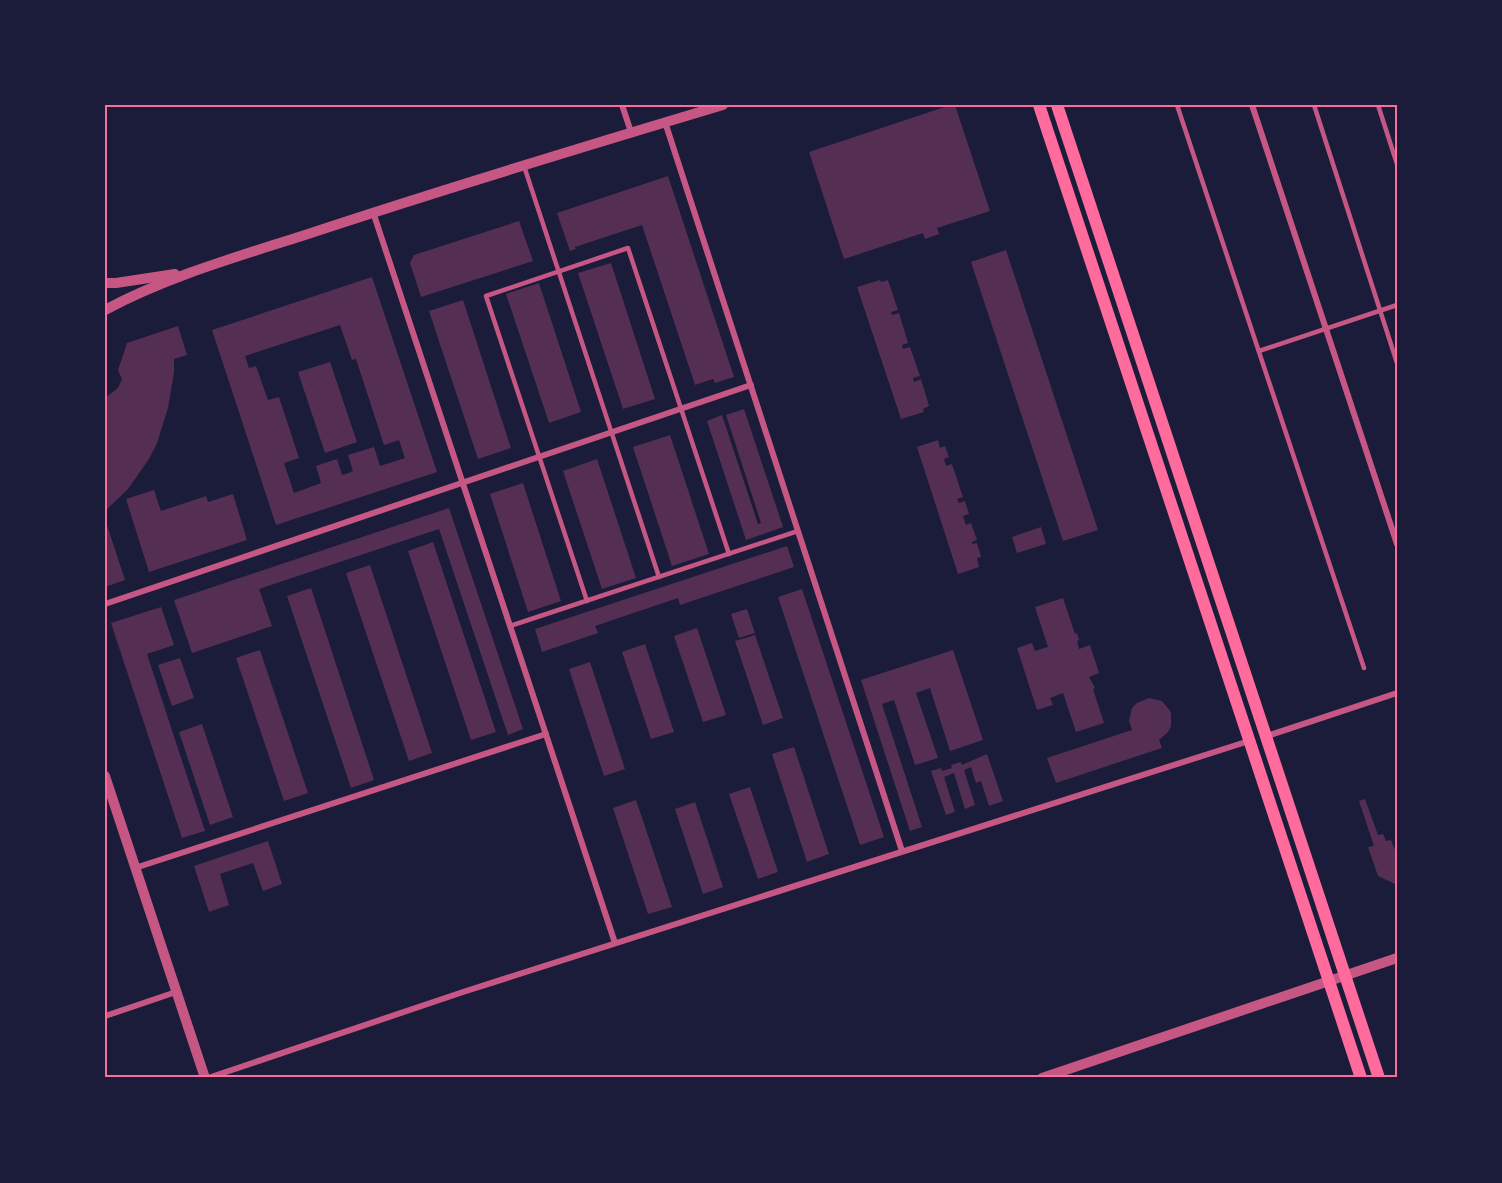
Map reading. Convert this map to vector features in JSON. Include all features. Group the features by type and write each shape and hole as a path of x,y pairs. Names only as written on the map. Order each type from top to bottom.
{"main road":[{"path":"1040,105 1361,1078"},
{"path":"1057,105 1379,1078"}],"street":[{"path":"622,105 631,132"},
{"path":"105,310 124,299 210,266 523,164 723,105"},
{"path":"1252,105 1397,544"},
{"path":"666,122 902,851"},
{"path":"374,212 615,943"},
{"path":"105,283 168,276 210,266"},
{"path":"105,604 751,385"},
{"path":"1266,736 1397,693"},
{"path":"135,867 546,734"},
{"path":"105,776 206,1078 615,943 1250,741"},
{"path":"1042,1078 1397,958"},
{"path":"105,1016 176,992"}],"lane":[{"path":"1177,105 1364,668"},
{"path":"1314,105 1397,363"},
{"path":"1378,105 1397,164"},
{"path":"523,164 659,577"},
{"path":"586,601 486,296 628,248 729,554"},
{"path":"1259,351 1397,304"},
{"path":"510,626 798,531"}],"building":[{"path":"955,105 990,211 937,228 939,234 925,239 923,233 844,259 809,152"},
{"path":"668,176 734,377 715,383 713,379 695,385 642,225 575,247 576,249 570,251 557,213"},
{"path":"519,221 533,261 421,297 410,263 414,255"},
{"path":"1006,250 1098,530 1063,541 971,262"},
{"path":"611,263 655,399 623,409 578,273"},
{"path":"372,277 437,472 276,525 212,330","holes":["340,325 352,360 356,359 384,445 399,440 405,458 380,466 374,447 348,455 353,471 342,475 337,459 316,466 321,483 294,493 284,463 299,458 279,397 268,400 256,366 249,368 245,356"]},
{"path":"880,280 881,282 888,280 898,310 891,312 892,315 899,313 908,343 902,345 903,349 910,347 920,376 913,378 914,382 921,379 929,406 923,409 924,412 901,419 857,287"},
{"path":"539,283 581,412 549,423 506,294"},
{"path":"463,300 511,448 478,459 429,311"},
{"path":"178,326 187,355 174,359 168,408 157,443 128,489 105,511 105,398 118,388 122,379 118,370 127,343"},
{"path":"330,362 357,442 325,453 298,372"},
{"path":"744,409 783,527 746,540 707,421 722,415 758,524 761,523 726,415"},
{"path":"670,435 709,554 672,566 633,447"},
{"path":"938,440 940,448 945,446 949,457 944,459 946,466 952,464 963,497 957,499 959,503 965,501 969,514 963,516 966,525 971,523 977,540 972,544 977,543 981,557 977,558 979,567 958,574 917,447"},
{"path":"597,459 636,578 602,589 563,471"},
{"path":"523,483 561,601 528,612 490,494"},
{"path":"154,490 161,511 206,496 208,502 233,494 247,540 149,572 126,499"},
{"path":"449,508 523,729 508,735 439,529 259,589 272,626 192,653 174,600"},
{"path":"105,519 125,580 105,587"},
{"path":"1041,527 1046,544 1017,553 1012,537"},
{"path":"433,542 496,732 471,740 408,551"},
{"path":"787,546 794,567 680,605 678,598 595,626 598,633 542,652 535,629"},
{"path":"370,565 432,753 409,761 346,573"},
{"path":"311,588 374,780 351,788 287,596"},
{"path":"802,589 884,837 860,845 778,597"},
{"path":"1063,598 1075,634 1077,633 1079,649 1090,645 1099,673 1089,677 1095,688 1093,689 1104,723 1076,732 1063,693 1050,698 1053,705 1037,710 1017,648 1032,643 1035,651 1048,647 1035,607"},
{"path":"161,607 174,645 147,654 205,831 182,838 111,623"},
{"path":"747,609 755,633 739,638 731,614"},
{"path":"697,628 726,715 703,722 674,636"},
{"path":"755,635 783,718 763,725 735,641"},
{"path":"645,644 674,732 651,739 622,652"},
{"path":"260,650 308,793 284,801 236,658"},
{"path":"953,650 983,740 950,751 930,688 916,693 938,758 915,765 894,700 882,704 922,827 910,831 861,680"},
{"path":"180,658 194,698 172,706 158,665"},
{"path":"590,662 625,769 604,776 569,669"},
{"path":"1149,698 1162,701 1171,712 1171,726 1159,740 1162,748 1056,783 1047,758 1132,730 1129,721 1132,708"},
{"path":"202,724 233,817 210,825 179,732"},
{"path":"794,747 829,854 807,862 772,754"},
{"path":"987,754 1003,801 989,806 981,781 976,783 971,767 964,770 975,805 965,809 954,773 944,777 955,812 946,815 931,771 952,768 951,765 961,762 962,765"},
{"path":"750,787 778,872 758,879 729,794"},
{"path":"1365,799 1378,835 1383,834 1386,841 1391,840 1397,855 1397,885 1378,876 1368,847 1374,846 1359,801"},
{"path":"636,800 672,907 648,914 613,808"},
{"path":"695,802 723,887 703,894 675,809"},
{"path":"268,841 282,884 263,891 253,863 220,874 229,905 209,912 194,866"}]}
